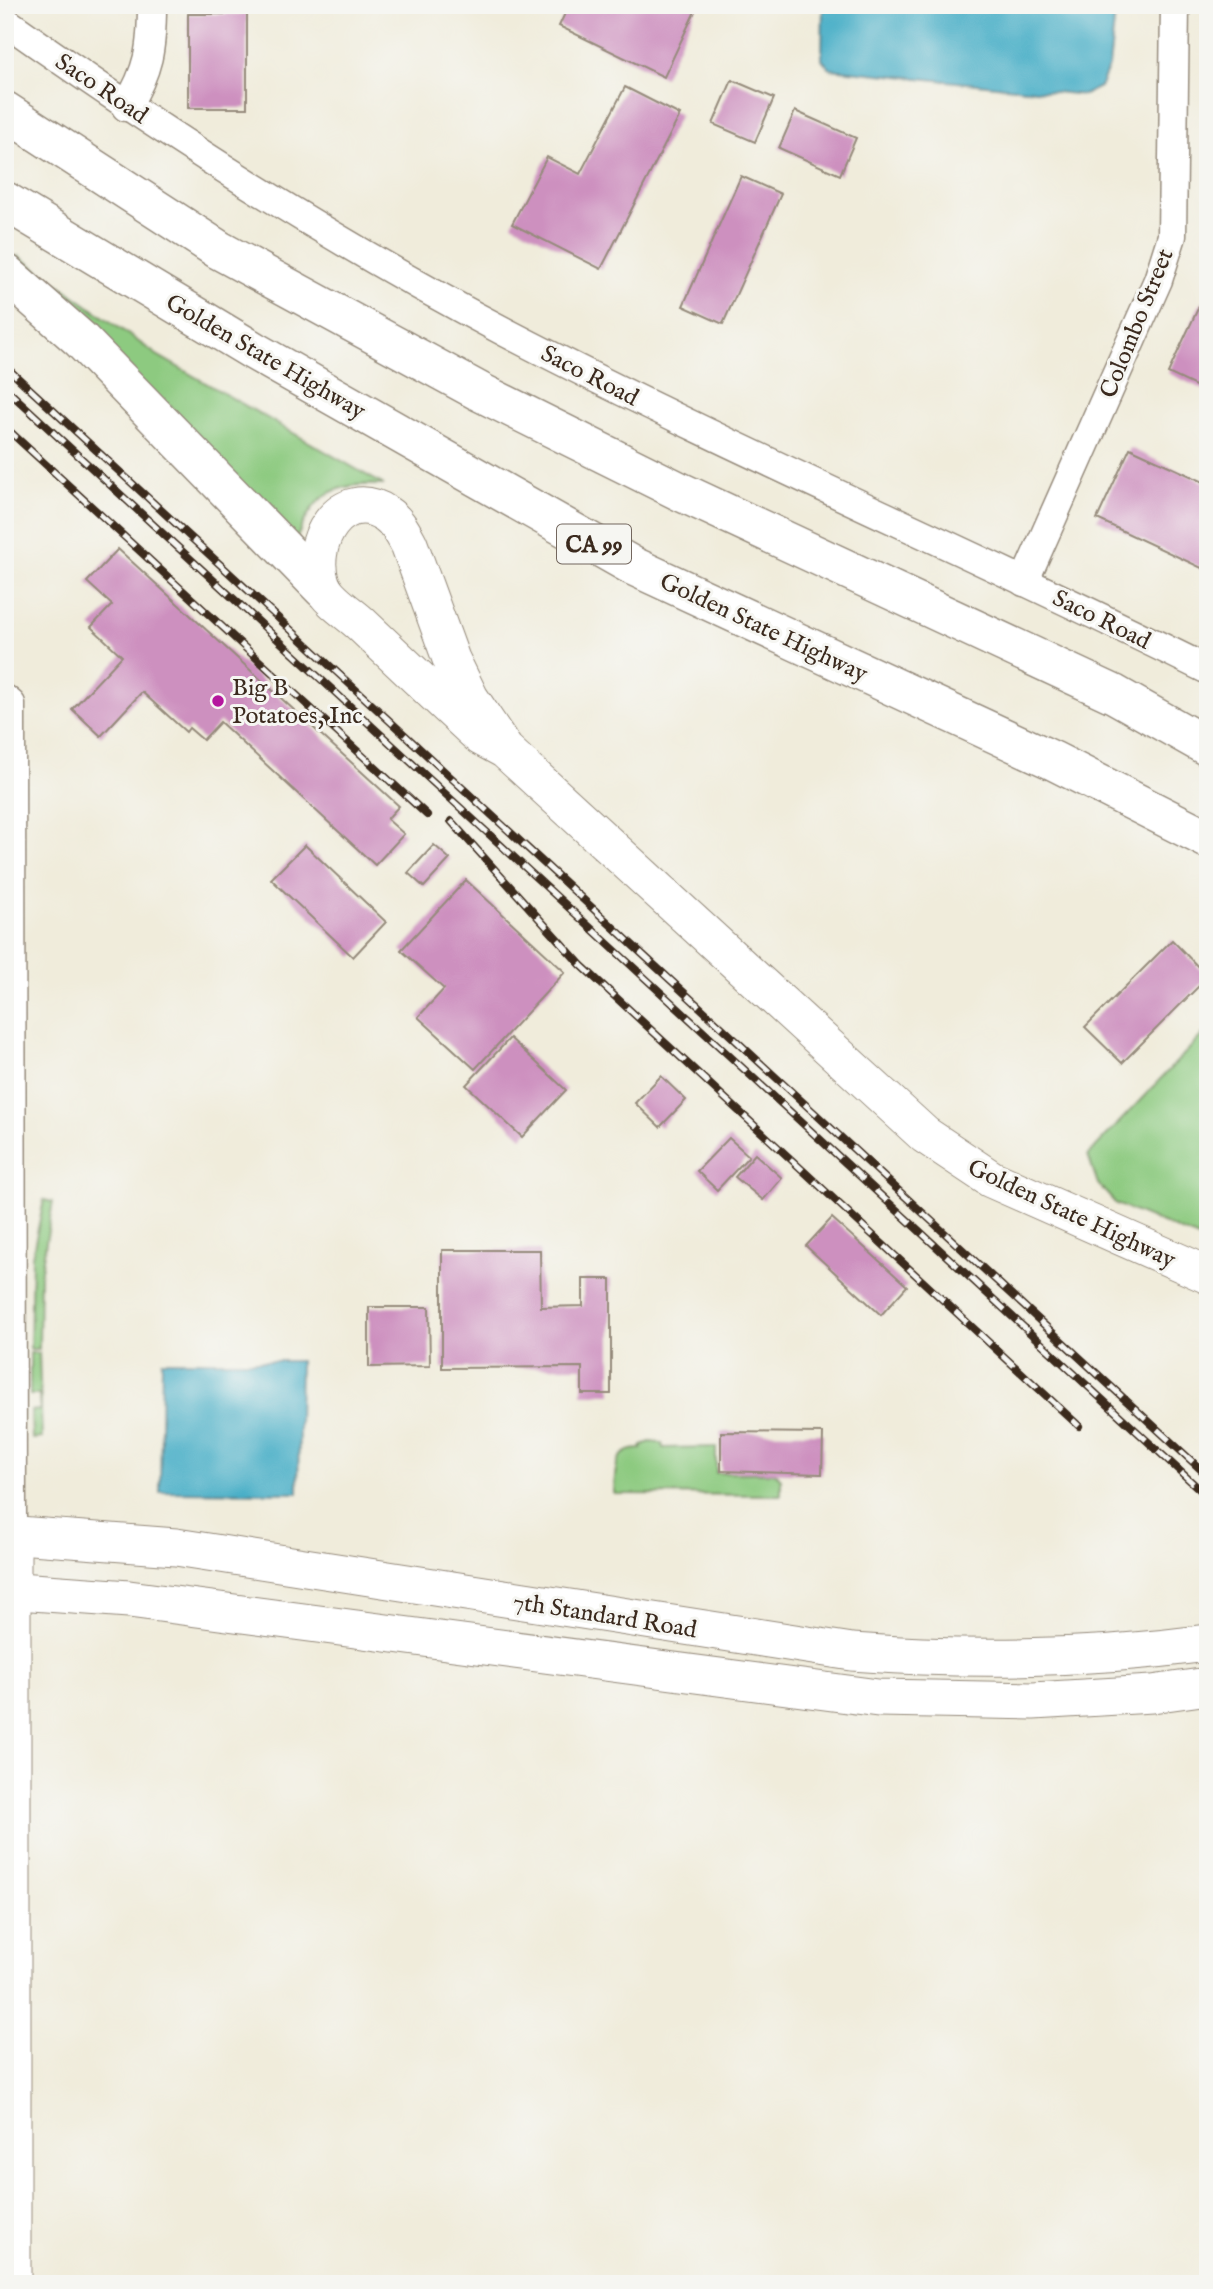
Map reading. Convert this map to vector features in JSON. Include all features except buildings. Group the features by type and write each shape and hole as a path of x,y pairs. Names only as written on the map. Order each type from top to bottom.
{"highway":[{"path":"5,111 219,250 482,393 679,491 1208,737"},
{"name":"Golden State Highway","path":"5,201 254,351 633,566 1052,760 1208,839"},
{"path":"5,273 80,339 323,589"},
{"path":"1114,694 1208,747"}],"main road":[{"name":"Golden State Highway","path":"505,750 459,677 409,544 397,525 385,513 354,509 340,514 328,525 318,550 323,589 481,737 505,750 925,1135 991,1180 1208,1276"},
{"path":"8,1534 12,2284"},
{"name":"7th Standard Road","path":"8,1534 176,1547 852,1652 1021,1659 1149,1651 1208,1643"},
{"name":"7th Standard Road","path":"9,1590 129,1599 878,1698 1033,1701 1152,1694 1208,1686"}],"street":[{"path":"126,107 147,68 152,47 152,5"},
{"name":"Colombo Street","path":"1024,582 1158,280 1172,236 1175,5"},
{"name":"Saco Road","path":"5,22 126,107 298,214 506,332 648,405 1208,670"},
{"path":"5,699 11,704 8,1534"}],"green space":[{"path":"19,256 157,355 384,485 351,486 327,495 317,502 309,513 295,543 12,260"},
{"path":"1208,1029 1208,1242 1116,1204 1098,1184 1088,1155"},
{"path":"44,1200 53,1202 40,1276 39,1349 30,1349 32,1256"},
{"path":"30,1353 39,1353 42,1438 32,1439 31,1411 40,1410 39,1395 30,1395"},
{"path":"650,1442 662,1443 663,1448 716,1447 716,1473 775,1473 781,1479 781,1495 614,1494 620,1457 632,1450 641,1449 642,1445"}],"water":[{"path":"823,5 1116,5 1109,66 1100,87 1084,95 830,69 822,59"},
{"path":"162,1361 300,1361 298,1493 160,1492"}],"railway":[{"path":"5,366 1208,1476"},
{"path":"5,388 1208,1497"},
{"path":"5,427 427,815"},
{"path":"451,821 581,965 1079,1426"}],"place":[{"name":"Big B Potatoes, Inc","path":"218,701"}]}
